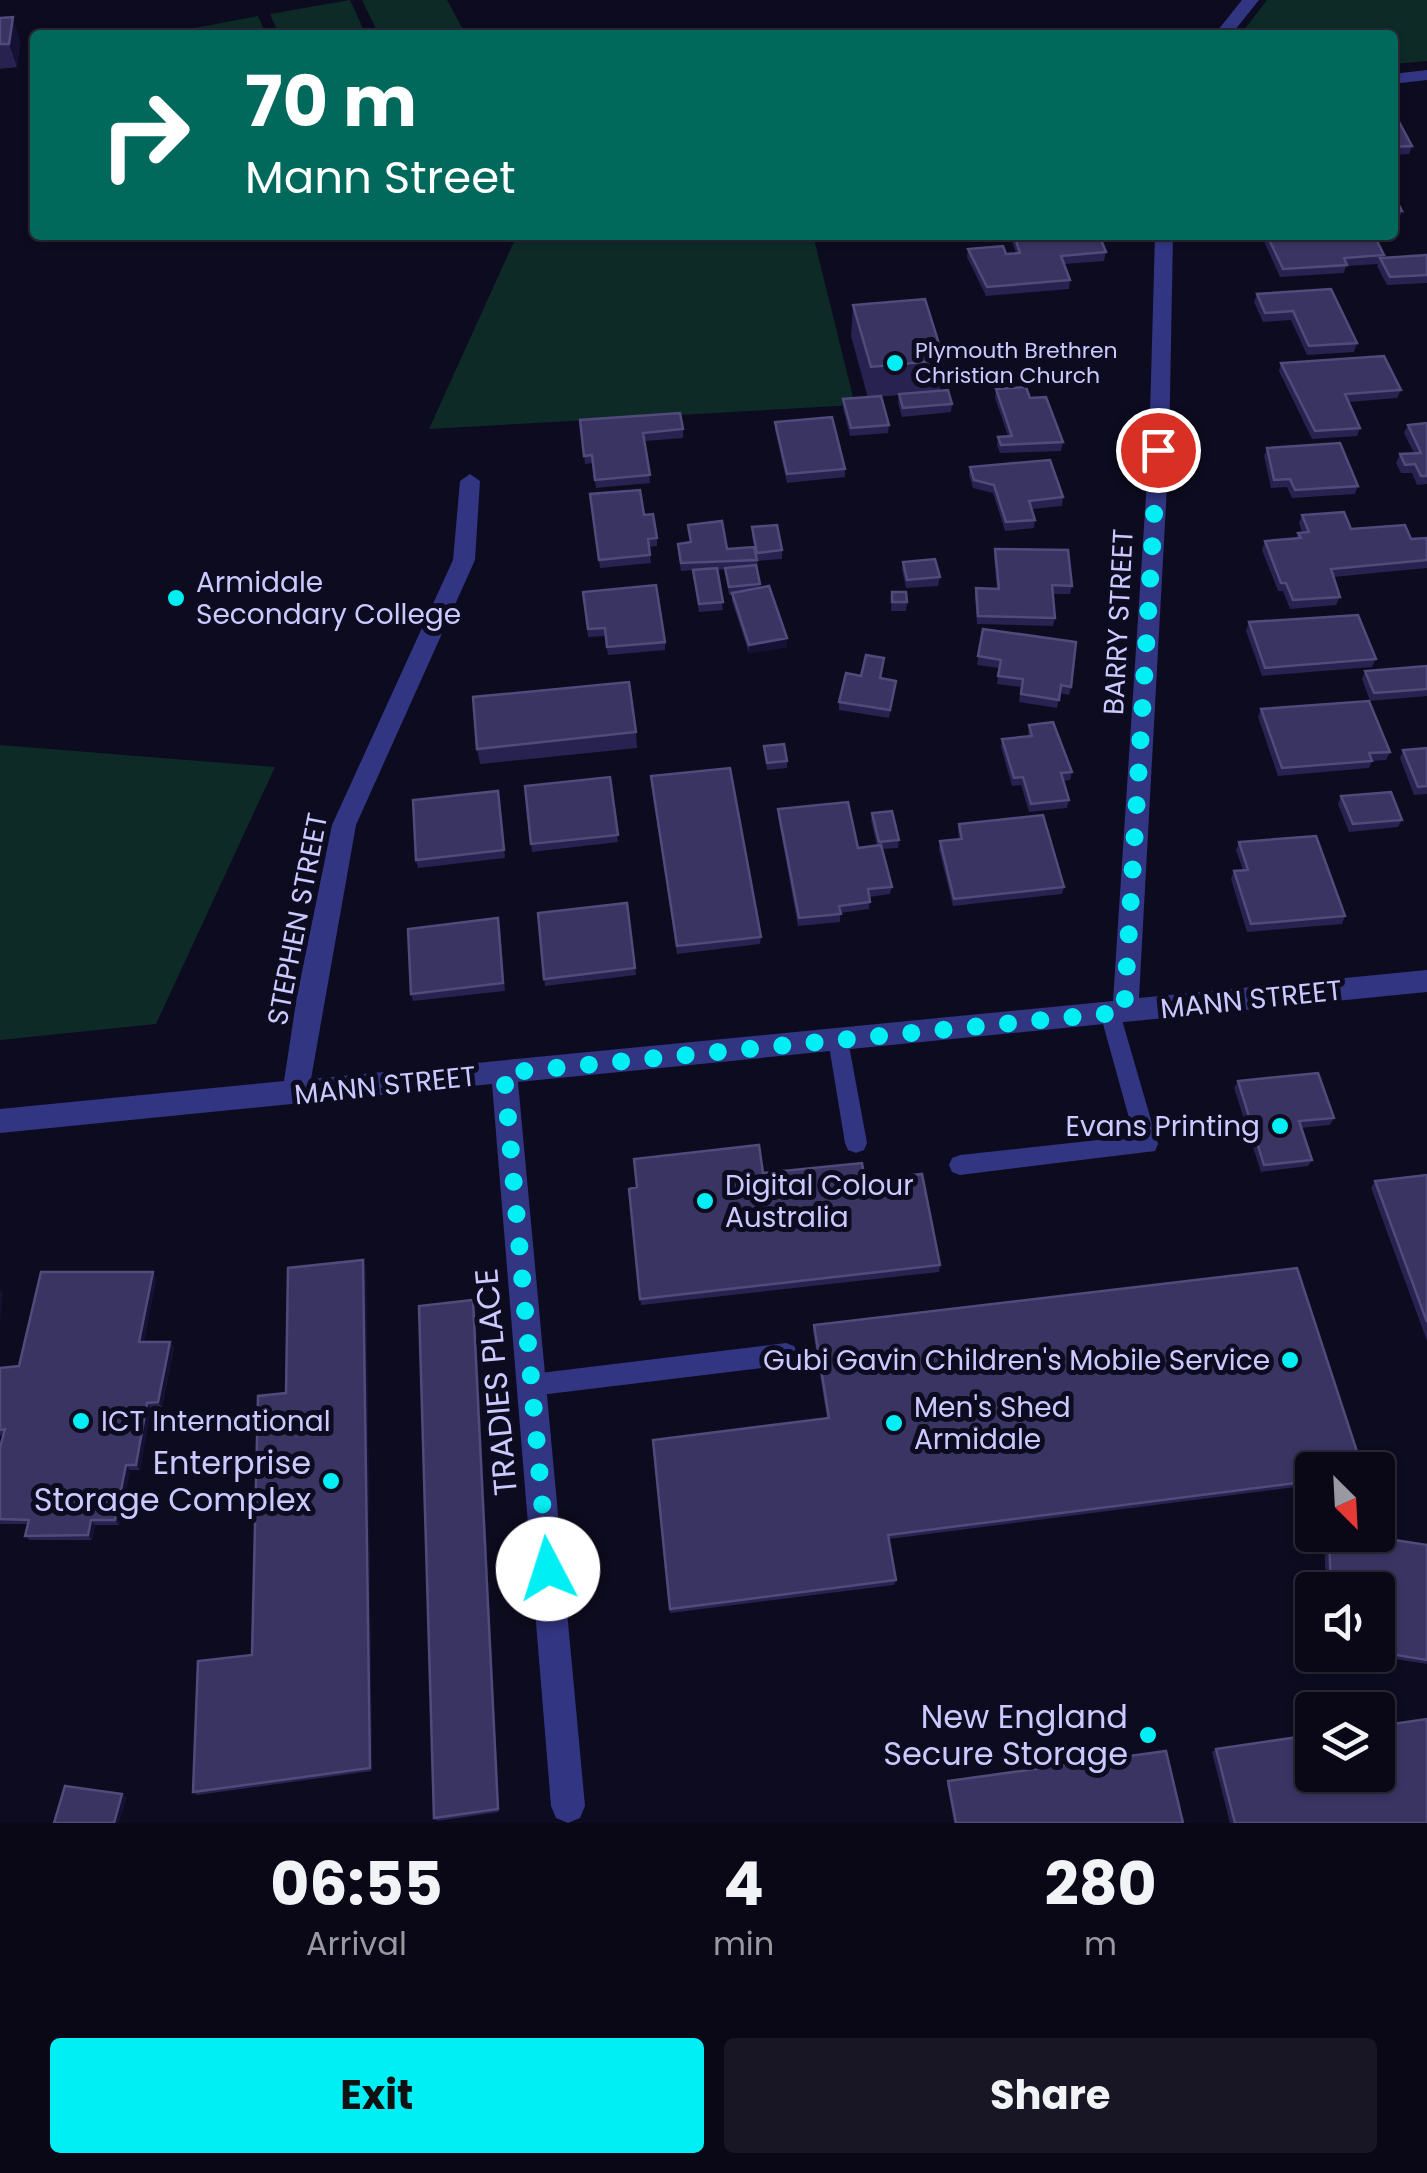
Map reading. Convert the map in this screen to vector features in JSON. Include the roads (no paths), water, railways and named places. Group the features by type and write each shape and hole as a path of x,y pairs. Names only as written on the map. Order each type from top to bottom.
{"street":[{"path":"1226,30 1252,0"},
{"path":"1398,77 1427,75"},
{"name":"BARRY STREET","path":"1117,1012 1158,450 1164,240"},
{"name":"STEPHEN STREET","path":"296,1094 310,996 344,824 464,560 470,481"},
{"name":"MANN STREET","path":"0,1121 1427,981"},
{"name":"TRADIES PLACE","path":"504,1073 566,1814"}],"lane":[{"path":"960,1165 1148,1144 1117,1012"},
{"path":"838,1040 856,1144"},
{"path":"532,1385 786,1354"}],"place":[{"name":"Plymouth Brethren Christian Church","path":"895,363"},
{"name":"Armidale Secondary College","path":"176,598"},
{"name":"Evans Printing","path":"1280,1126"},
{"name":"Digital Colour Australia","path":"705,1201"},
{"name":"Gubi Gavin Children's Mobile Service","path":"1290,1360"},
{"name":"ICT International","path":"81,1421"},
{"name":"Men's Shed Armidale","path":"894,1423"},
{"name":"Enterprise Storage Complex","path":"331,1481"},
{"name":"New England Secure Storage","path":"1148,1735"}]}
